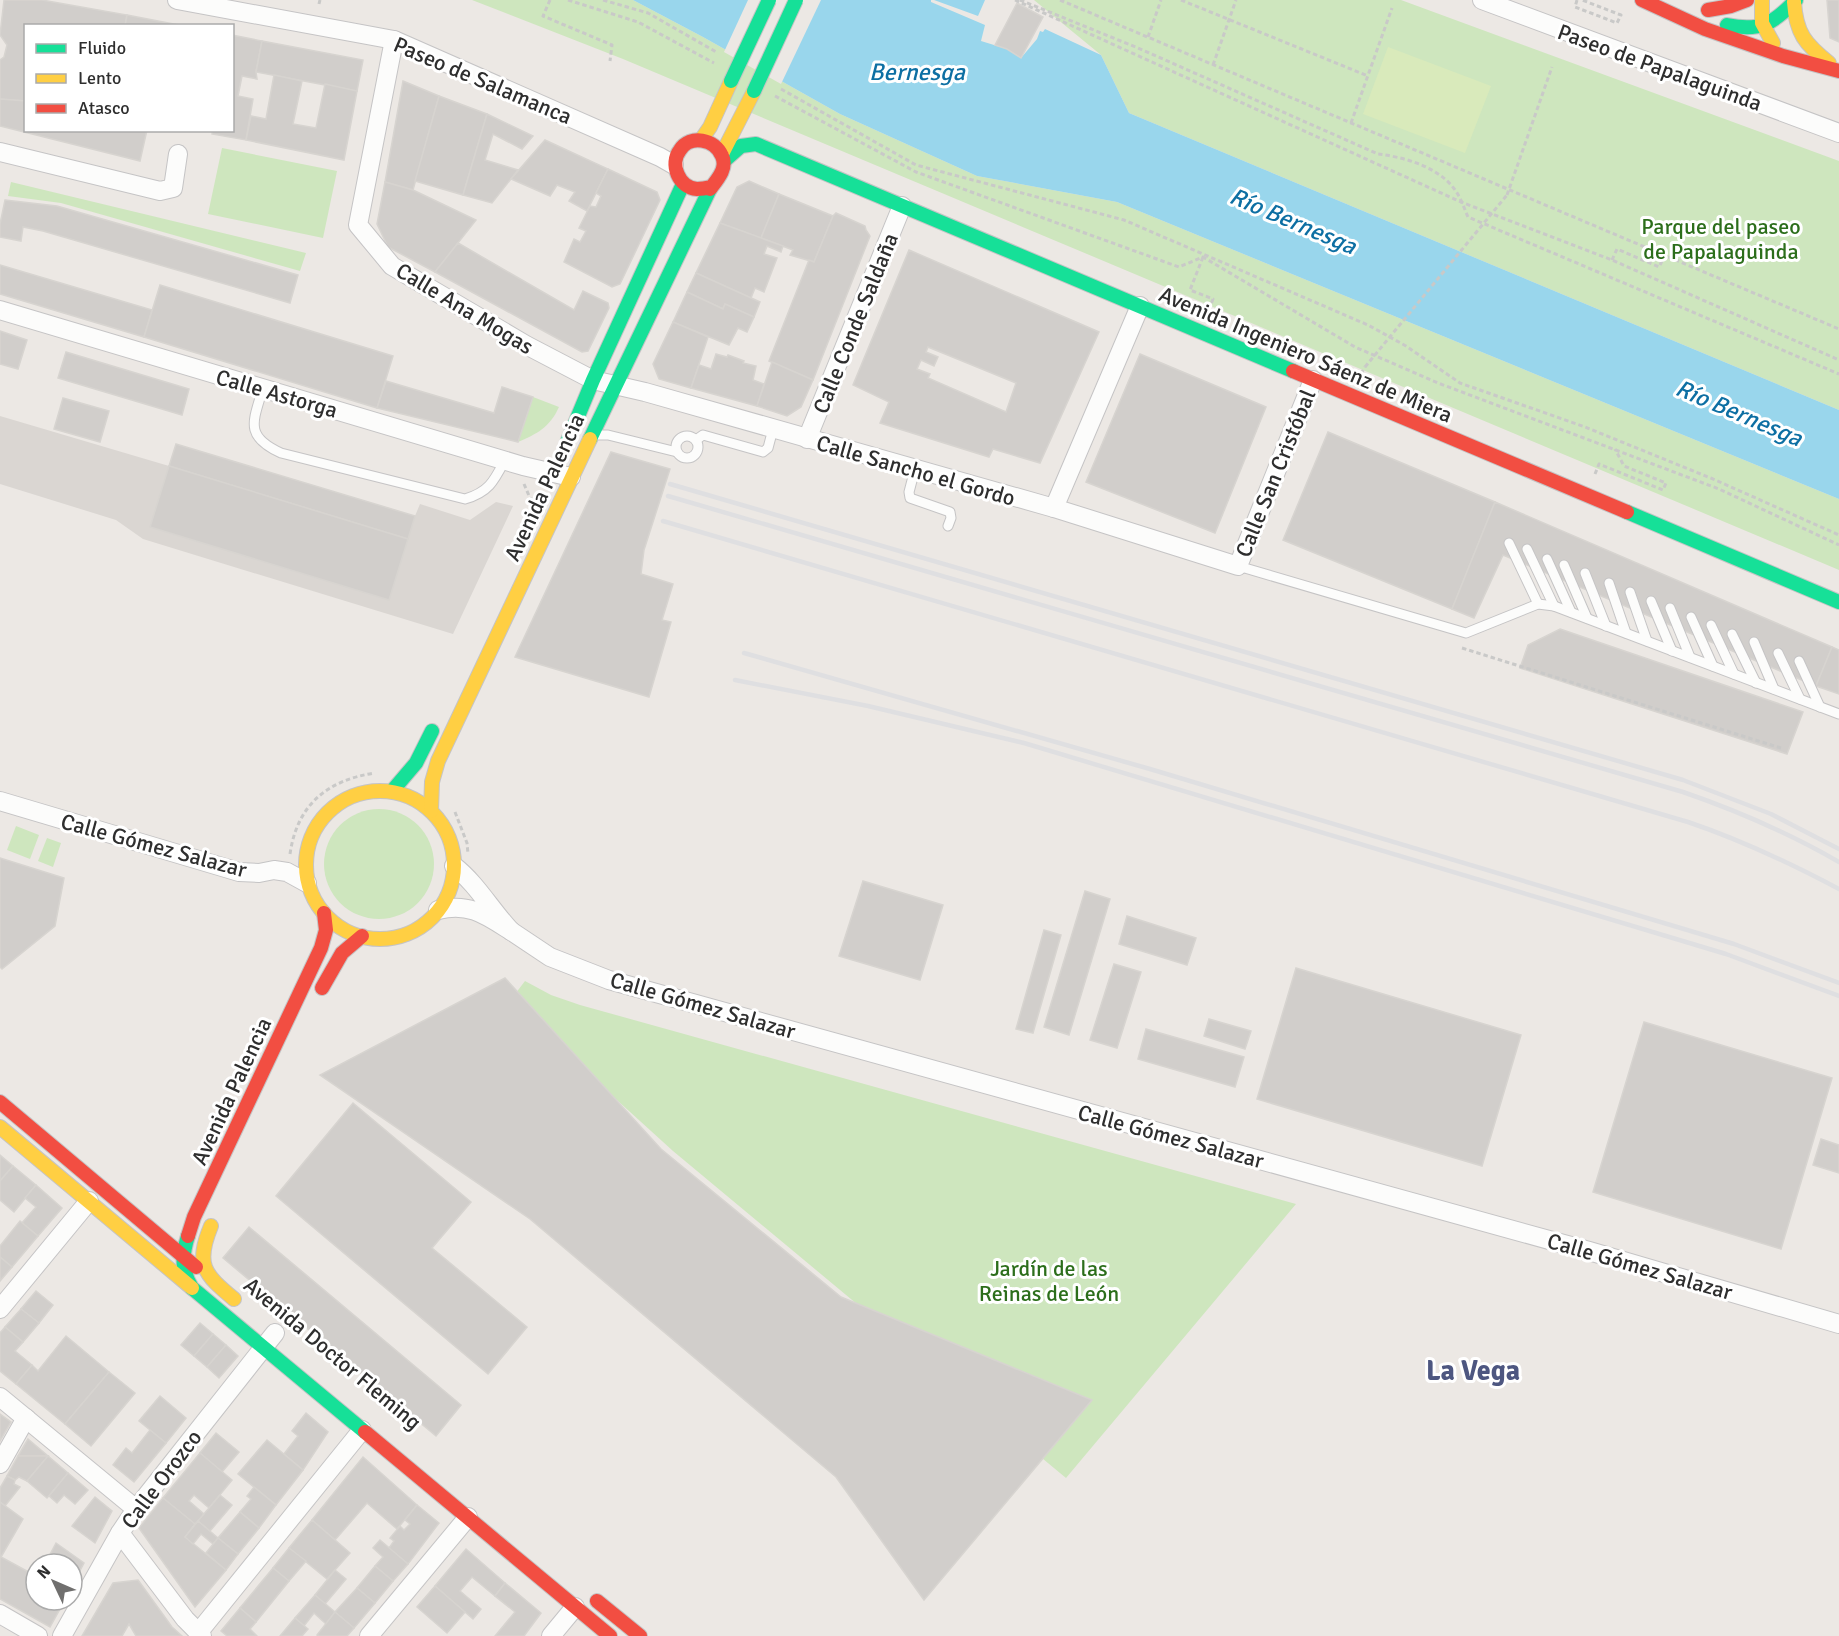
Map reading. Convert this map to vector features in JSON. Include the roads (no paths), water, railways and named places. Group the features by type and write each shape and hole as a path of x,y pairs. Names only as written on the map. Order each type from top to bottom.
{"main road":[{"path":"701,140 710,127 770,0"},
{"name":"Avenida Palencia","path":"546,490 562,467 591,435 711,187 722,176 723,158 796,0"},
{"path":"1642,0 1705,29 1783,56 1836,67"},
{"path":"1747,0 1731,6 1704,9 1763,28 1836,67"},
{"path":"1762,0 1760,17 1763,28 1783,56"},
{"path":"1670,13 1692,12 1738,28 1763,28 1784,14 1795,1"},
{"path":"1795,1 1795,23 1802,37 1816,52 1836,67"},
{"path":"711,187 697,189 683,184 678,178 674,165 680,150 693,141 701,140 713,144 723,158 741,146 756,144 744,111"},
{"name":"Avenida Ingeniero Sáenz de Miera","path":"756,144 1839,602"},
{"path":"562,467 593,380 683,184"},
{"name":"Avenida Palencia","path":"431,811 432,782 438,761 562,467"},
{"path":"393,790 418,762 436,723"},
{"path":"393,790 416,800 431,811 444,827 461,872 452,882 447,897 438,910 423,925 404,935 383,939 348,931 324,913 307,883 305,871 306,856 312,836 323,818 338,804 357,794 393,790"},
{"name":"Avenida Palencia","path":"192,1288 183,1274 183,1256 194,1217 321,948 326,930 324,913"},
{"path":"315,1004 335,961 349,945 362,936"},
{"name":"Avenida Doctor Fleming","path":"0,1102 249,1311"},
{"name":"Avenida Doctor Fleming","path":"0,1127 610,1636"},
{"path":"208,1277 203,1267 201,1254 219,1208"},
{"path":"154,1232 180,1227 194,1217"},
{"path":"585,1590 640,1636"}],"street":[{"name":"Paseo de Salamanca","path":"177,0 393,40 674,165"},
{"name":"Paseo de Papalaguinda","path":"1482,0 1839,133"},
{"name":"Calle Ana Mogas","path":"393,40 358,225 392,266 526,345 593,380"},
{"path":"0,152 160,192 172,188 178,154"},
{"name":"Calle Conde Saldaña","path":"807,439 902,206"},
{"path":"1054,508 1140,306"},
{"name":"Calle Astorga","path":"0,310 505,460 562,467"},
{"name":"Calle Sancho el Gordo","path":"593,380 615,384 1054,508 1238,566"},
{"name":"Calle San Cristóbal","path":"1238,566 1313,380"},
{"name":"Calle Gómez Salazar","path":"1,805 239,872 259,873 274,870 287,872 307,883"},
{"name":"Calle Gómez Salazar","path":"461,872 511,931"},
{"name":"Calle Gómez Salazar","path":"438,910 456,907 469,908 489,917 550,957 609,980 1589,1251 1839,1324"},
{"path":"0,1309 89,1201"},
{"name":"Calle Orozco","path":"62,1636 136,1509 275,1333"},
{"path":"0,1397 136,1509"},
{"path":"0,1464 26,1418"},
{"path":"120,1533 185,1619 200,1634 362,1430"},
{"path":"369,1636 468,1517"},
{"path":"551,1636 575,1607"},
{"path":"0,1614 38,1636"}],"lane":[{"path":"263,388 253,420 256,436 266,446 281,453 465,499 487,489 505,460"},
{"path":"696,440 703,435 763,452 768,448 773,429"},
{"path":"591,435 608,435 677,452 686,458 694,456 698,450 696,440 690,435 679,438 676,445 677,452"},
{"path":"915,469 909,492 910,498 950,512 951,518 948,526"},
{"path":"1509,543 1538,604"},
{"path":"1527,549 1554,606"},
{"path":"1547,559 1571,612"},
{"path":"1564,565 1587,618"},
{"path":"1238,566 1466,633 1538,604 1554,606 1839,714"},
{"path":"1585,573 1606,626"},
{"path":"1609,583 1626,633"},
{"path":"1630,591 1647,641"},
{"path":"1652,601 1672,651"},
{"path":"1670,608 1690,657"},
{"path":"1691,617 1713,666"},
{"path":"1712,625 1734,674"},
{"path":"1732,634 1756,682"},
{"path":"1754,642 1774,689"},
{"path":"1778,653 1800,699"},
{"path":"1799,661 1820,707"}],"water":[{"name":"Bernesga","path":"633,0 931,0 931,2 985,25 981,41 1007,49 1021,58 1037,39 1040,31 1043,32 1045,29 1101,55 1129,113 1839,410 1839,499 1117,202 977,176 840,114"},
{"name":"Bernesga","path":"934,0 985,0 978,16"}],"railway":[{"path":"670,484 1683,780 1771,814 1839,849"},
{"path":"668,496 1683,792 1763,823 1839,862"},
{"path":"663,521 1688,822 1765,852 1839,889"},
{"path":"744,653 1150,769 1734,944 1839,983"},
{"path":"735,680 868,706 1024,743 1726,954 1839,996"}],"district":[{"name":"La Vega","path":"1473,1370"}],"water label":[{"name":"Río Bernesga","path":"1293,221"},
{"name":"Río Bernesga","path":"1739,413"}],"park label":[{"name":"Parque del paseo de Papalaguinda","path":"1721,238"},
{"name":"Jardín de las Reinas de León","path":"1049,1280"}]}
